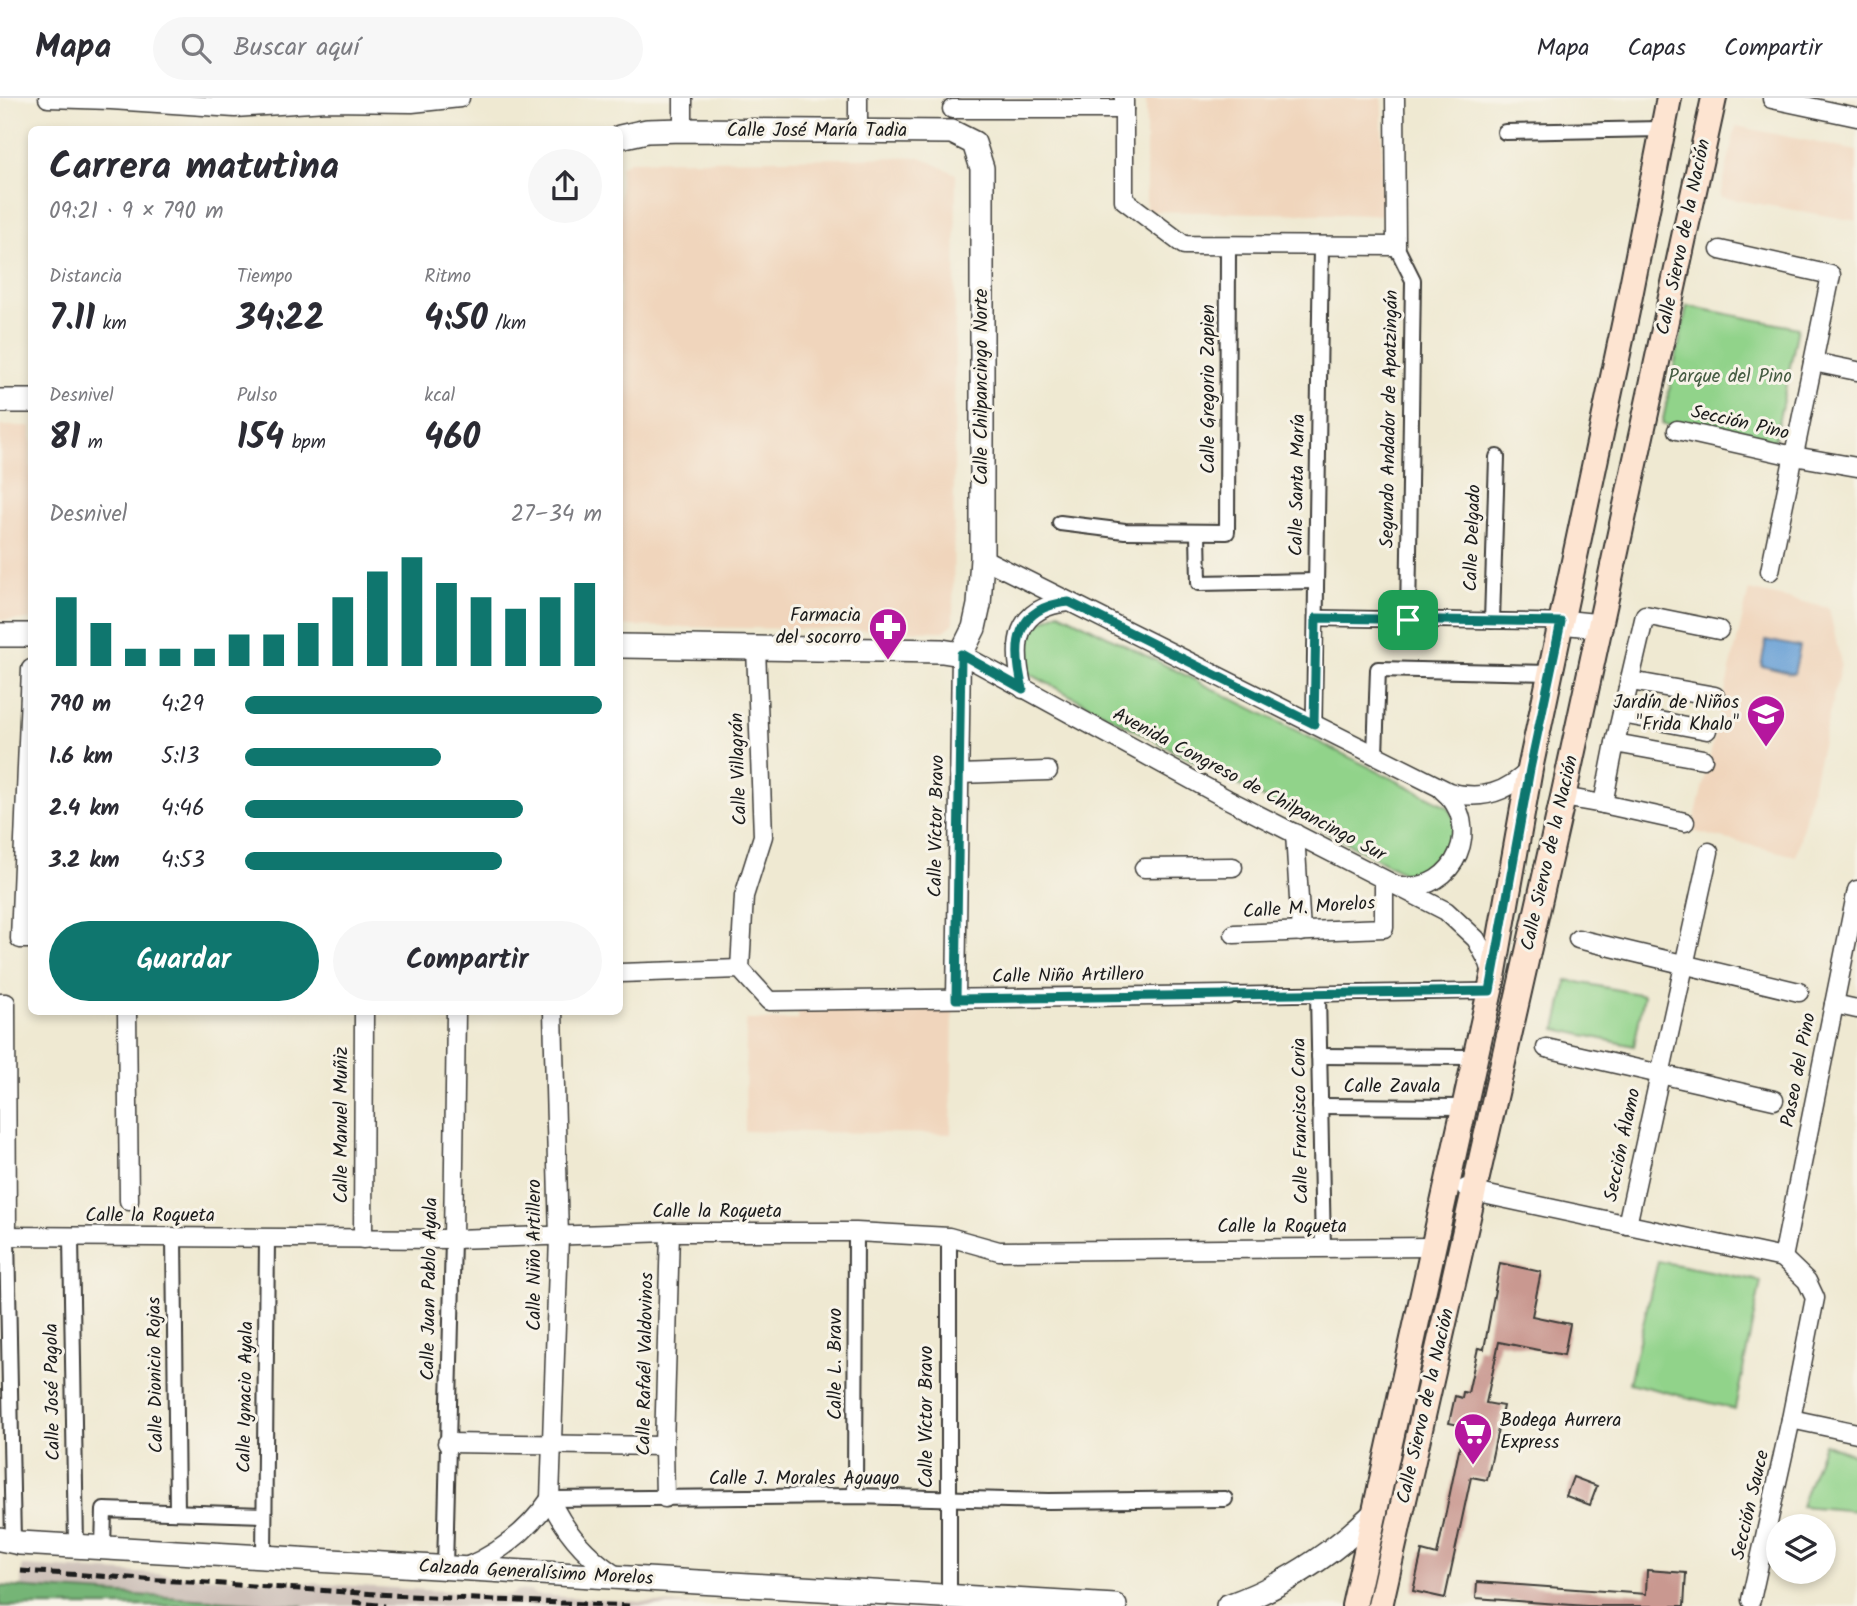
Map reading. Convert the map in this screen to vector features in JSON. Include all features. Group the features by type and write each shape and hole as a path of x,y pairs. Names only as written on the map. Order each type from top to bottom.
{"main road":[{"name":"Calle Siervo de la Nación","path":"1354,1606 1492,984 1530,769 1669,98"},
{"name":"Calle Siervo de la Nación","path":"1380,1606 1563,797 1714,98"}],"street":[{"path":"48,98 235,108 326,102 411,103 460,98"},
{"path":"682,130 683,98"},
{"path":"858,98 858,131"},
{"path":"1772,99 1857,117"},
{"name":"Segundo Andador de Apatzingán","path":"1400,101 1396,246 1413,280 1408,620"},
{"path":"1124,103 1124,200 1184,245 1396,246"},
{"name":"Calle José María Tadia","path":"623,136 647,131 682,130 858,131 1124,103"},
{"name":"Calle Chilpancingo Norte","path":"952,120 974,143 982,167 982,558 979,605 974,628 961,654"},
{"path":"1506,132 1661,129"},
{"name":"Calle Gregorio Zapien","path":"1198,533 1227,532 1228,246"},
{"name":"Calle Santa María","path":"1314,724 1321,246"},
{"name":"Sección Pino","path":"1720,250 1831,275 1770,571"},
{"path":"1813,362 1857,371"},
{"path":"0,401 28,401"},
{"name":"Sección Pino","path":"1678,430 1857,467"},
{"name":"Calle Delgado","path":"1492,621 1497,457"},
{"path":"1060,523 1125,531 1198,533 1199,583 1316,581"},
{"path":"982,558 1437,787 1461,796 1486,796 1510,787 1530,769"},
{"path":"1023,689 1016,649 1023,627 1038,611 1058,603 1069,602"},
{"path":"1603,804 1645,615 1719,630"},
{"path":"1316,618 1561,622 1600,626"},
{"path":"0,635 28,635"},
{"path":"623,646 929,650 961,654"},
{"name":"Calle Villagrán","path":"740,969 744,896 763,836 756,648"},
{"name":"Avenida Congreso de Chilpancingo Sur","path":"961,654 1227,799 1384,881 1434,904 1457,919 1476,939 1489,963 1492,984"},
{"name":"Calle Víctor Bravo","path":"956,999 961,654"},
{"path":"1376,755 1378,668 1550,673"},
{"path":"1631,681 1715,696"},
{"path":"1622,714 1707,730"},
{"path":"1615,743 1703,759"},
{"path":"959,774 1048,771"},
{"path":"1384,881 1407,887 1419,886 1441,877 1457,859 1464,836 1460,813 1454,803 1437,787"},
{"path":"1563,797 1685,822"},
{"path":"1295,833 1301,932"},
{"path":"26,939 28,840"},
{"name":"Sección Álamo","path":"1627,1225 1709,852"},
{"path":"1144,868 1233,867"},
{"name":"Calle M. Morelos","path":"1234,934 1384,928 1384,881"},
{"name":"Paseo del Pino","path":"1783,1258 1857,890"},
{"path":"1578,939 1799,992"},
{"path":"623,972 740,969"},
{"name":"Calle Niño Artillero","path":"740,969 769,1001 1318,994 1492,984"},
{"name":"Calle Francisco Coria","path":"1318,994 1323,1249"},
{"path":"3,1003 6,1540"},
{"path":"1834,1004 1857,1009"},
{"path":"127,1015 129,1201"},
{"name":"Calle Manuel Muñiz","path":"363,1239 364,1015"},
{"name":"Calle Juan Pablo Ayala","path":"454,1568 447,1443 456,1015"},
{"name":"Calle Niño Artillero","path":"550,1499 559,1237 553,1015"},
{"name":"Sección Álamo","path":"1546,1048 1774,1100"},
{"path":"1320,1056 1475,1056"},
{"name":"Calle Zavala","path":"1320,1106 1464,1107"},
{"path":"1447,1179 1474,1192 1783,1258 1807,1281 1815,1298 1791,1419 1857,1433"},
{"name":"Calle la Roqueta","path":"4,1236 453,1239 670,1232 856,1232 949,1237 999,1251 1432,1247"},
{"name":"Calle Rafaél Valdovinos","path":"665,1497 670,1232"},
{"name":"Calle L. Bravo","path":"855,1496 856,1232"},
{"name":"Calle José Pagola","path":"71,1237 76,1546"},
{"name":"Calle Dionicio Rojas","path":"174,1237 177,1512"},
{"name":"Calle Víctor Bravo","path":"949,1237 949,1597"},
{"name":"Calle Ignacio Ayala","path":"264,1557 267,1238"},
{"name":"Sección Sauce","path":"1751,1600 1791,1419"},
{"path":"447,1443 664,1446"},
{"name":"Calle J. Morales Aguayo","path":"550,1499 855,1496 1049,1502 1225,1499"},
{"path":"454,1568 492,1555 518,1537 550,1499 578,1545 603,1568 618,1577"},
{"path":"103,1548 104,1510 264,1515"},
{"path":"1228,1606 1268,1590 1301,1572 1340,1545 1375,1513"},
{"name":"Calzada Generalísimo Morelos","path":"6,1540 103,1548 1115,1606"}],"shaded area":[{"path":"1146,98 1382,98 1382,215 1146,211"},
{"path":"1736,126 1857,151 1857,221 1720,197"},
{"path":"920,157 956,174 953,624 944,631 623,626 623,165 629,161"},
{"path":"0,426 28,426 28,620 0,620"},
{"name":"Jardín de Niños \"Frida Khalo\"","path":"1749,590 1829,608 1841,664 1796,856 1692,831"},
{"path":"799,1006 953,1007 951,1134 745,1131 746,1020 798,1020"},
{"path":"22,1566 511,1595 518,1590 530,1591 536,1595 703,1606 303,1606 21,1587"}],"green space":[{"name":"Parque del Pino","path":"1687,306 1798,328 1773,448 1662,424"},
{"path":"1059,612 1447,806 1463,834 1441,874 1417,880 1026,672 1026,630"},
{"path":"1567,980 1644,995 1634,1046 1556,1029"},
{"path":"1658,1261 1761,1281 1735,1409 1629,1383"},
{"path":"1824,1443 1857,1456 1857,1511 1801,1506"},
{"path":"0,1586 303,1606 0,1606"}],"water":[{"path":"1766,640 1800,647 1794,674 1761,666"}],"building":[{"path":"1500,1263 1541,1272 1532,1316 1570,1324 1564,1355 1499,1342 1486,1403 1503,1406 1487,1480 1471,1477 1445,1598 1413,1591 1422,1551 1437,1555 1464,1426 1449,1423 1455,1396 1462,1398 1463,1392 1468,1393 1478,1348 1484,1349"},
{"path":"1573,1477 1597,1486 1590,1505 1566,1496"},
{"path":"1647,1570 1686,1573 1684,1606 1587,1606 1476,1598 1477,1582 1646,1594"}],"railway":[{"path":"21,1571 408,1596 629,1606"},
{"path":"353,1602 385,1606"}],"place":[{"name":"Farmacia del socorro","path":"888,661"},
{"name":"Jardín de Niños \"Frida Khalo\"","path":"1766,748"},
{"name":"Bodega Aurrera Express","path":"1473,1466"}],"route":[{"path":"1069,602 1314,724 1316,618 1408,620 1561,622 1530,769 1490,991 956,999 961,654 1023,689 1016,649 1023,627 1038,611 1058,603 1069,602"}]}
